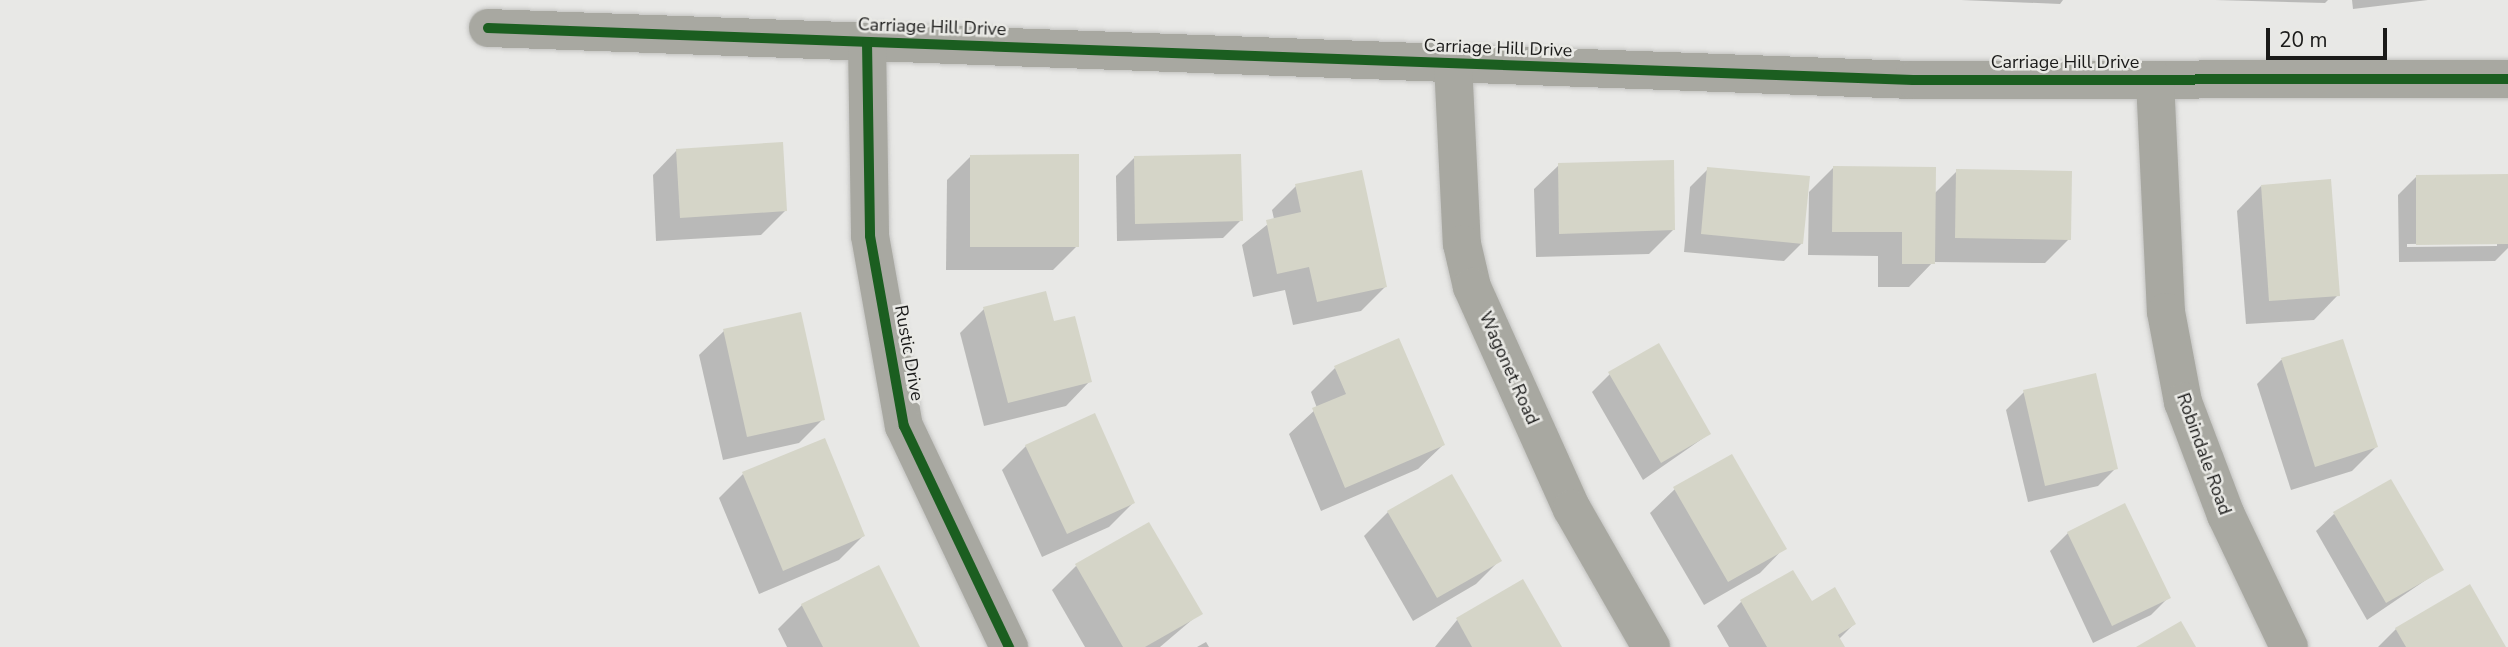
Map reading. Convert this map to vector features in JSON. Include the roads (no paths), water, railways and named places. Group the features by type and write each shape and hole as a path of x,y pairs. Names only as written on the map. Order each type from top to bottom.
{"street":[{"name":"Carriage Hill Drive","path":"488,28 1913,80 2508,79"},
{"name":"Rustic Drive","path":"867,42 870,236 904,426 1009,647"},
{"name":"Wagonet Road","path":"1452,64 1462,244 1472,287 1572,509 1651,647"},
{"name":"Robindale Road","path":"2155,80 2166,312 2183,402 2226,515 2289,647"}]}
